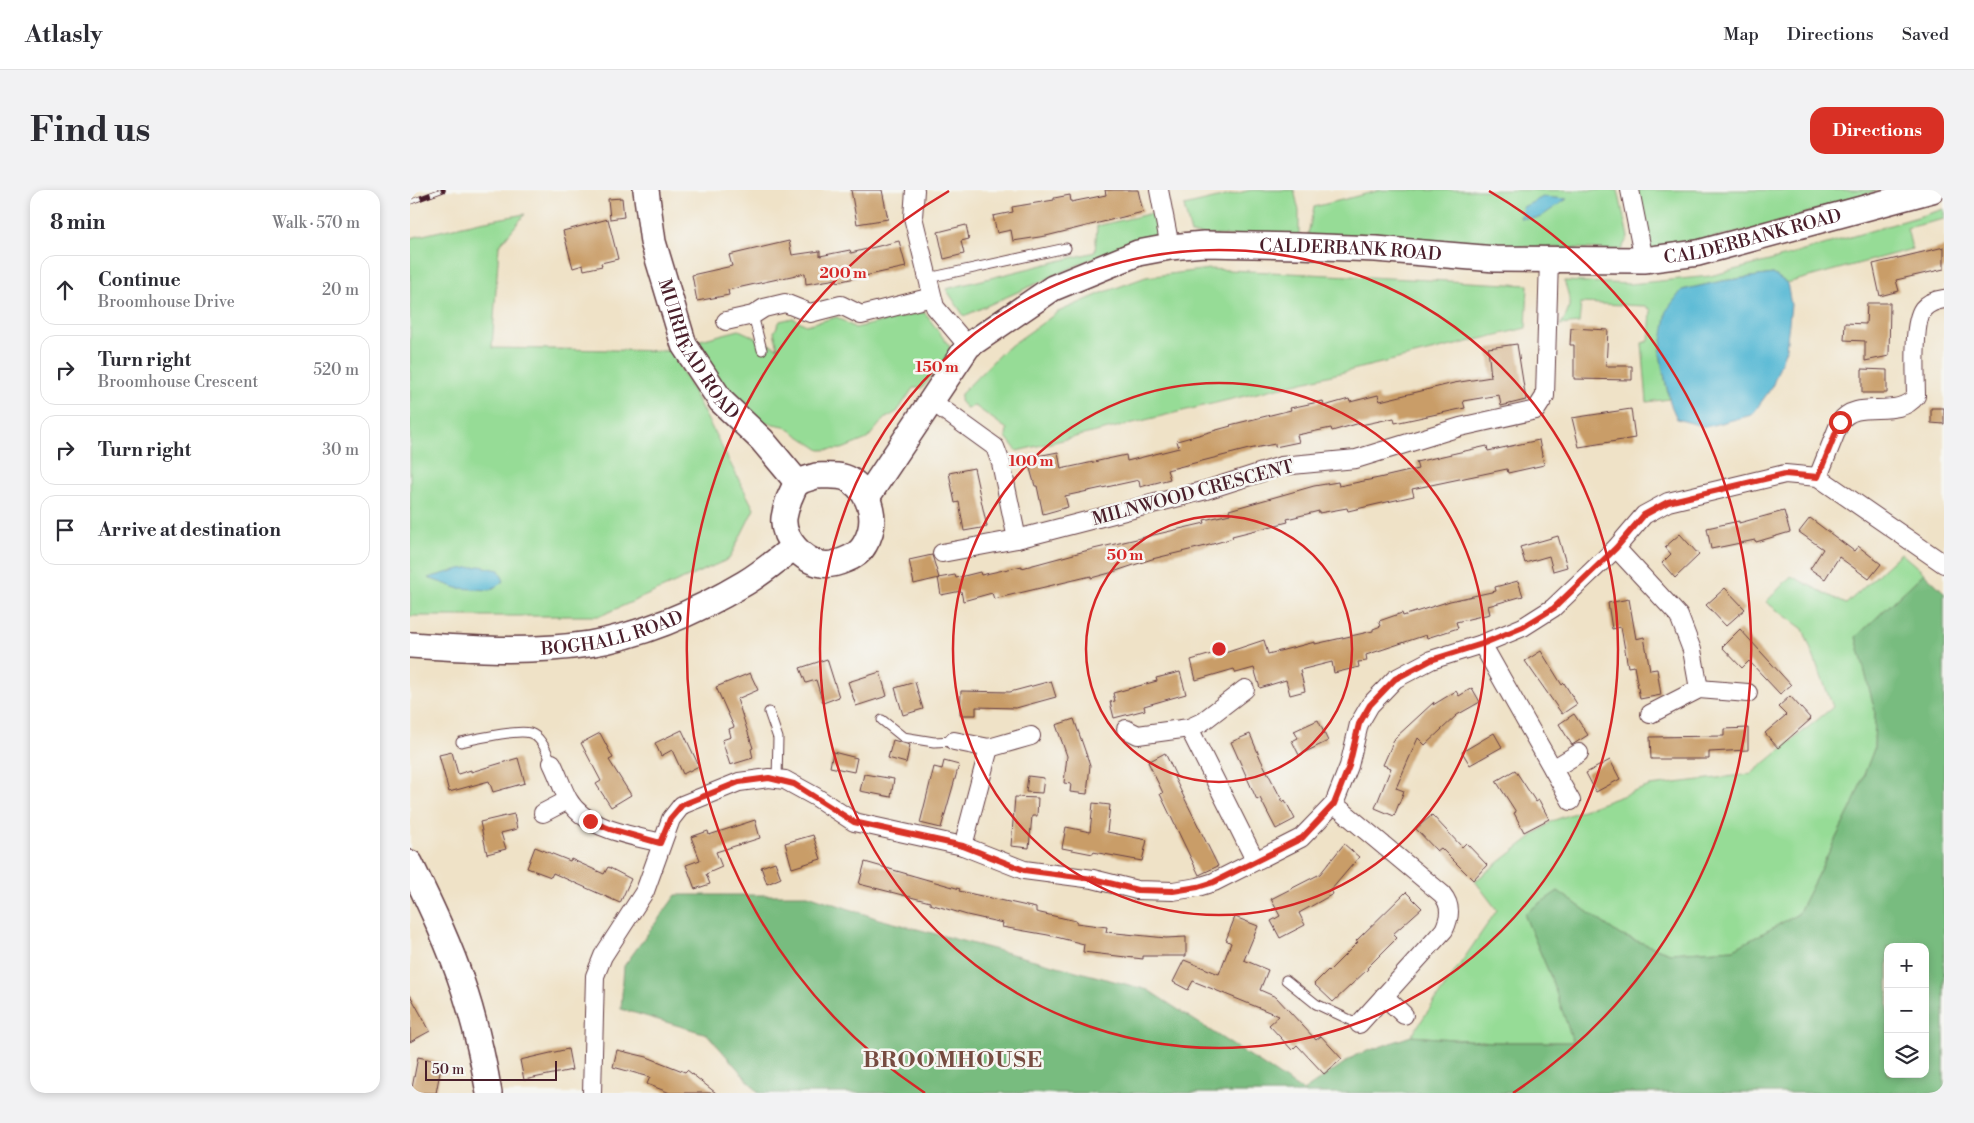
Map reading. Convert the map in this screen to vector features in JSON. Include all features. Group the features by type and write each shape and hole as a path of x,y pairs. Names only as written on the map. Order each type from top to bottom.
{"street":[{"name":"MUIRHEAD ROAD","path":"646,190 653,242 684,346 721,401 762,440 798,483"},
{"path":"914,190 913,216 935,307 968,346"},
{"path":"1159,190 1170,247"},
{"path":"1630,190 1644,260"},
{"name":"CALDERBANK ROAD","path":"867,497 930,400 968,346 1053,288 1138,253 1170,247 1204,244 1376,249 1495,259 1644,260 1698,253 1932,190"},
{"name":"MILNWOOD CRESCENT","path":"942,553 1017,539 1206,490 1281,466 1356,459 1460,427 1536,410 1545,396 1549,259"},
{"path":"726,321 753,315 764,308 785,302 810,313 841,306 861,315 932,297"},
{"path":"1818,477 1844,415 1854,411 1901,408 1910,404 1916,396 1916,331 1923,310 1935,301 1944,299"},
{"path":"930,400 995,447 1001,463 1017,539"},
{"path":"592,1093 595,976 603,956 645,891 660,843 670,819 682,805 739,782 769,778 794,784 854,822 963,846 1024,870 1093,879 1137,890 1173,891 1198,887 1214,882 1302,838 1334,804 1349,766 1359,724 1370,705 1395,679 1431,660 1482,644 1523,627 1554,608 1616,548 1644,515 1668,502 1785,474 1818,477 1944,564"},
{"path":"816,476 836,476 850,480 867,497 872,515 870,532 865,546 853,557 838,563 824,565 810,561 794,547 788,537 784,520 791,495 798,483 816,476"},
{"name":"BOGHALL ROAD","path":"410,645 494,650 544,649 590,644 634,633 678,617 745,583 794,547"},
{"path":"1616,548 1679,616 1692,650 1699,689"},
{"path":"1482,644 1571,801"},
{"path":"1126,729 1138,735 1189,728 1202,722 1245,689"},
{"path":"1650,714 1699,689 1748,693"},
{"path":"1189,728 1255,860"},
{"path":"954,741 989,748 1031,736"},
{"path":"963,846 989,748"},
{"path":"1553,769 1579,753"},
{"path":"552,763 568,800 590,821 610,829 660,843"},
{"path":"543,813 568,800"},
{"path":"1334,804 1442,894 1448,901 1450,918 1444,930 1359,1024"},
{"path":"410,863 439,925 464,988 482,1053 489,1093"},
{"path":"1384,996 1404,1015"}],"lane":[{"path":"928,278 1066,248"},
{"path":"753,315 762,350"},
{"path":"769,712 778,738 777,779"},
{"path":"882,720 902,737 934,742 954,741"},
{"path":"460,742 518,732 530,733 542,743 552,763"},
{"path":"1286,980 1316,1004 1359,1024"}],"green space":[{"path":"1251,190 1294,190 1299,211 1299,239 1191,234 1184,206"},
{"path":"1381,190 1618,190 1628,237 1621,250 1307,239 1314,207"},
{"path":"1636,190 1879,190 1757,229 1649,250"},
{"path":"1944,209 1944,219 1907,228 1912,249 1787,283 1773,274 1722,281 1682,290 1660,354 1669,399 1647,402 1642,343 1649,341 1651,310 1645,306 1581,303 1579,323 1560,325 1567,314 1569,304 1564,281 1630,284 1710,276 1773,260"},
{"path":"1157,212 1161,232 1157,239 1107,252 964,316 946,289 1095,252 1097,226"},
{"path":"525,214 499,246 492,348 672,351 754,509 729,559 600,616 410,616 410,238"},
{"path":"1209,269 1528,285 1526,328 1017,451 1006,437 1007,429 975,406 966,408 960,401 961,394 1003,351 1058,312 1146,277"},
{"path":"924,312 950,347 948,355 922,388 913,388 897,412 884,419 867,439 842,449 820,450 784,426 763,422 730,396 693,342 739,330 778,348 774,332 780,321 793,318 806,325 837,317 855,328"},
{"path":"1901,553 1924,573 1856,637 1875,711 1874,749 1852,806 1798,914 1734,949 1670,953 1620,935 1558,891 1524,914 1550,975 1574,1042 1494,1042 1411,1036 1497,910 1475,881 1552,821 1650,786 1751,774 1833,707 1803,629 1766,602 1791,576 1846,604"},
{"path":"1924,573 1944,592 1944,1093 759,1093 707,1034 621,1009 624,966 676,895 808,895 879,919 1148,990 1303,1091 1356,1055 1411,1036 1494,1042 1573,1042 1550,975 1524,914 1558,891 1620,935 1670,953 1734,949 1798,914 1852,806 1874,749 1875,711 1856,637"}],"water":[{"path":"1543,197 1567,199 1539,218 1520,218 1523,207"},
{"path":"1773,274 1787,283 1791,305 1786,349 1772,387 1752,415 1705,427 1677,419 1670,403 1660,354 1667,310 1682,290 1722,281"},
{"path":"480,566 499,570 504,581 490,590 457,588 428,578 460,569"}],"building":[{"path":"851,190 882,190 888,219 857,224"},
{"path":"1105,190 1138,190 1143,212 1046,236 1013,241 1011,230 997,233 993,216 1013,212 1012,207 1054,200 1054,198 1070,195 1071,202 1106,195"},
{"path":"622,198 624,217 610,219 608,199"},
{"path":"608,219 618,259 601,263 602,266 584,270 583,265 573,268 563,231"},
{"path":"966,225 969,239 961,241 964,254 944,259 938,232"},
{"path":"789,241 792,255 820,251 820,256 850,250 851,253 899,241 906,267 837,282 837,279 806,284 805,273 728,290 729,295 697,301 692,275 732,266 729,255"},
{"path":"1944,247 1944,269 1896,280 1899,291 1880,296 1873,264"},
{"path":"1867,303 1890,303 1889,356 1865,361 1865,341 1844,340 1845,323 1866,324"},
{"path":"1571,328 1608,330 1606,366 1632,366 1632,380 1574,379 1574,345 1570,345"},
{"path":"1517,344 1526,400 1501,406 1499,395 1463,401 1465,408 1395,423 1394,418 1361,425 1360,423 1332,431 1331,428 1297,435 1299,442 1275,447 1275,444 1249,449 1167,470 1170,479 1140,487 1139,480 1065,496 1068,507 1043,514 1037,486 1035,486 1027,458 1058,452 1061,469 1126,455 1127,461 1179,448 1177,441 1230,425 1291,410 1290,408 1323,401 1324,406 1349,399 1350,402 1378,395 1380,401 1454,383 1491,377 1488,348"},
{"path":"1862,369 1887,370 1887,393 1862,393"},
{"path":"1931,408 1944,408 1944,424 1931,423"},
{"path":"1631,409 1635,438 1579,447 1572,418"},
{"path":"1539,440 1544,465 1508,473 1507,469 1412,489 1414,496 1348,511 1347,508 1319,513 1319,511 1287,519 1288,522 1232,536 1233,538 1152,559 1110,573 994,599 992,593 963,601 961,591 941,595 938,578 955,575 956,578 980,572 981,575 1022,566 1022,568 1205,523 1204,520 1230,514 1229,510 1314,486 1338,482 1339,486 1379,478 1418,469 1416,462 1487,446 1488,451"},
{"path":"974,468 987,527 964,531 959,502 955,503 949,473"},
{"path":"1784,511 1790,532 1756,542 1755,540 1711,549 1707,528 1739,521 1739,523"},
{"path":"1810,518 1854,551 1858,546 1881,564 1869,579 1839,557 1825,579 1810,569 1823,549 1799,532"},
{"path":"1680,534 1699,555 1675,578 1662,563 1671,554 1665,547"},
{"path":"1558,536 1567,567 1553,571 1549,556 1525,563 1520,547"},
{"path":"932,555 939,578 914,584 909,560"},
{"path":"1518,581 1523,596 1488,606 1490,614 1456,622 1458,628 1427,638 1426,635 1366,655 1367,661 1358,662 1359,667 1334,673 1332,662 1300,670 1305,691 1290,695 1286,680 1260,688 1254,668 1236,673 1234,669 1196,680 1191,660 1215,653 1216,656 1264,640 1268,654 1315,642 1315,644 1373,631 1373,629 1381,626 1379,621 1402,613 1403,616 1450,601 1496,591 1495,587"},
{"path":"1725,588 1745,609 1726,626 1706,605"},
{"path":"1629,599 1636,639 1644,637 1650,670 1657,669 1661,695 1640,699 1634,666 1628,667 1621,627 1612,629 1608,603"},
{"path":"1740,629 1791,685 1780,694 1749,661 1742,668 1722,647"},
{"path":"1541,651 1562,685 1564,683 1577,704 1562,714 1525,661"},
{"path":"827,659 839,697 823,703 816,680 806,683 800,668"},
{"path":"880,672 887,696 856,706 848,682"},
{"path":"1180,672 1186,694 1144,706 1145,710 1114,718 1110,702 1115,701 1113,693 1157,681 1156,678"},
{"path":"750,673 758,690 737,699 753,748 751,749 753,758 730,765 722,740 731,737 729,729 734,727 716,687"},
{"path":"1051,681 1056,697 1016,708 976,707 976,715 960,715 961,691 1010,692"},
{"path":"915,682 923,709 903,715 895,688"},
{"path":"1472,688 1480,702 1457,715 1425,745 1418,738 1396,788 1404,791 1394,816 1375,808 1391,768 1383,765 1395,738 1434,702 1433,705 1456,691 1459,696"},
{"path":"1790,696 1811,719 1778,748 1765,733 1786,715 1778,707"},
{"path":"1574,714 1588,735 1572,745 1559,724"},
{"path":"1074,719 1090,765 1087,794 1070,792 1071,784 1064,783 1067,756 1056,725"},
{"path":"1318,720 1328,741 1299,755 1292,741 1298,738 1294,731"},
{"path":"1748,728 1748,750 1709,752 1709,759 1651,759 1650,737 1724,736 1724,729"},
{"path":"682,730 699,766 683,774 672,750 661,756 655,743"},
{"path":"600,733 613,758 609,760 631,795 611,807 596,784 601,781 581,743"},
{"path":"1494,733 1502,747 1470,765 1462,752"},
{"path":"1250,734 1283,802 1285,800 1295,819 1276,829 1260,798 1257,800 1231,742"},
{"path":"893,740 910,745 906,763 888,758"},
{"path":"452,752 458,774 518,758 525,783 493,792 489,781 449,792 439,755"},
{"path":"833,752 857,758 854,772 830,767"},
{"path":"1165,753 1176,776 1174,777 1218,866 1199,875 1160,794 1163,793 1148,762"},
{"path":"1610,760 1620,779 1596,792 1586,773"},
{"path":"944,761 959,765 941,828 920,823 934,767 942,769"},
{"path":"1515,770 1536,802 1539,800 1549,819 1524,832 1514,813 1516,812 1496,781"},
{"path":"864,774 894,779 891,797 860,791"},
{"path":"1028,776 1044,778 1042,793 1026,792"},
{"path":"1015,797 1038,798 1037,816 1032,816 1029,848 1011,846"},
{"path":"1093,803 1110,805 1107,832 1147,840 1142,861 1062,848 1066,827 1090,832"},
{"path":"514,814 517,829 501,833 506,849 487,854 480,822"},
{"path":"1432,815 1462,847 1466,843 1487,865 1473,880 1441,848 1437,851 1416,829"},
{"path":"755,820 760,838 716,852 722,867 706,874 710,884 695,889 686,865 700,860 691,837 708,831 709,835"},
{"path":"813,835 821,859 792,868 785,843"},
{"path":"1344,844 1359,857 1331,890 1333,894 1299,913 1305,925 1280,938 1271,921 1280,916 1271,899 1320,874"},
{"path":"535,847 570,861 571,859 604,874 608,867 631,879 620,903 553,873 551,877 527,868"},
{"path":"775,862 781,878 767,884 761,867"},
{"path":"865,862 960,889 959,891 1036,908 1036,912 1076,921 1076,923 1107,927 1106,932 1166,938 1186,937 1186,956 1143,956 1143,959 1083,952 1084,944 1048,935 1002,927 1003,923 967,915 930,904 930,902 859,884"},
{"path":"1406,892 1422,908 1393,934 1397,938 1333,1002 1314,984"},
{"path":"1235,917 1258,926 1244,960 1268,970 1260,990 1276,997 1316,1040 1321,1036 1342,1059 1324,1074 1297,1045 1292,1050 1269,1025 1279,1016 1193,981 1188,990 1173,982 1184,960 1219,974 1231,943 1226,940"},
{"path":"410,995 430,1031 410,1042"},
{"path":"568,1049 572,1070 524,1080 520,1060"},
{"path":"617,1050 647,1057 685,1072 687,1070 716,1093 670,1093 647,1084 650,1077 613,1067"},
{"path":"418,1057 442,1062 436,1093 411,1093"}],"railway":[{"path":"410,202 443,190"}],"district":[{"name":"BROOMHOUSE","path":"953,1060"}],"route":[{"path":"590,821 610,829 660,843 670,819 682,805 739,782 769,778 785,780 794,784 854,822 963,846 1024,870 1093,879 1137,890 1173,891 1214,882 1302,838 1334,804 1349,766 1359,724 1370,705 1395,679 1431,660 1482,644 1523,627 1554,608 1616,548 1644,515 1668,502 1785,474 1818,477 1840,422"}]}
